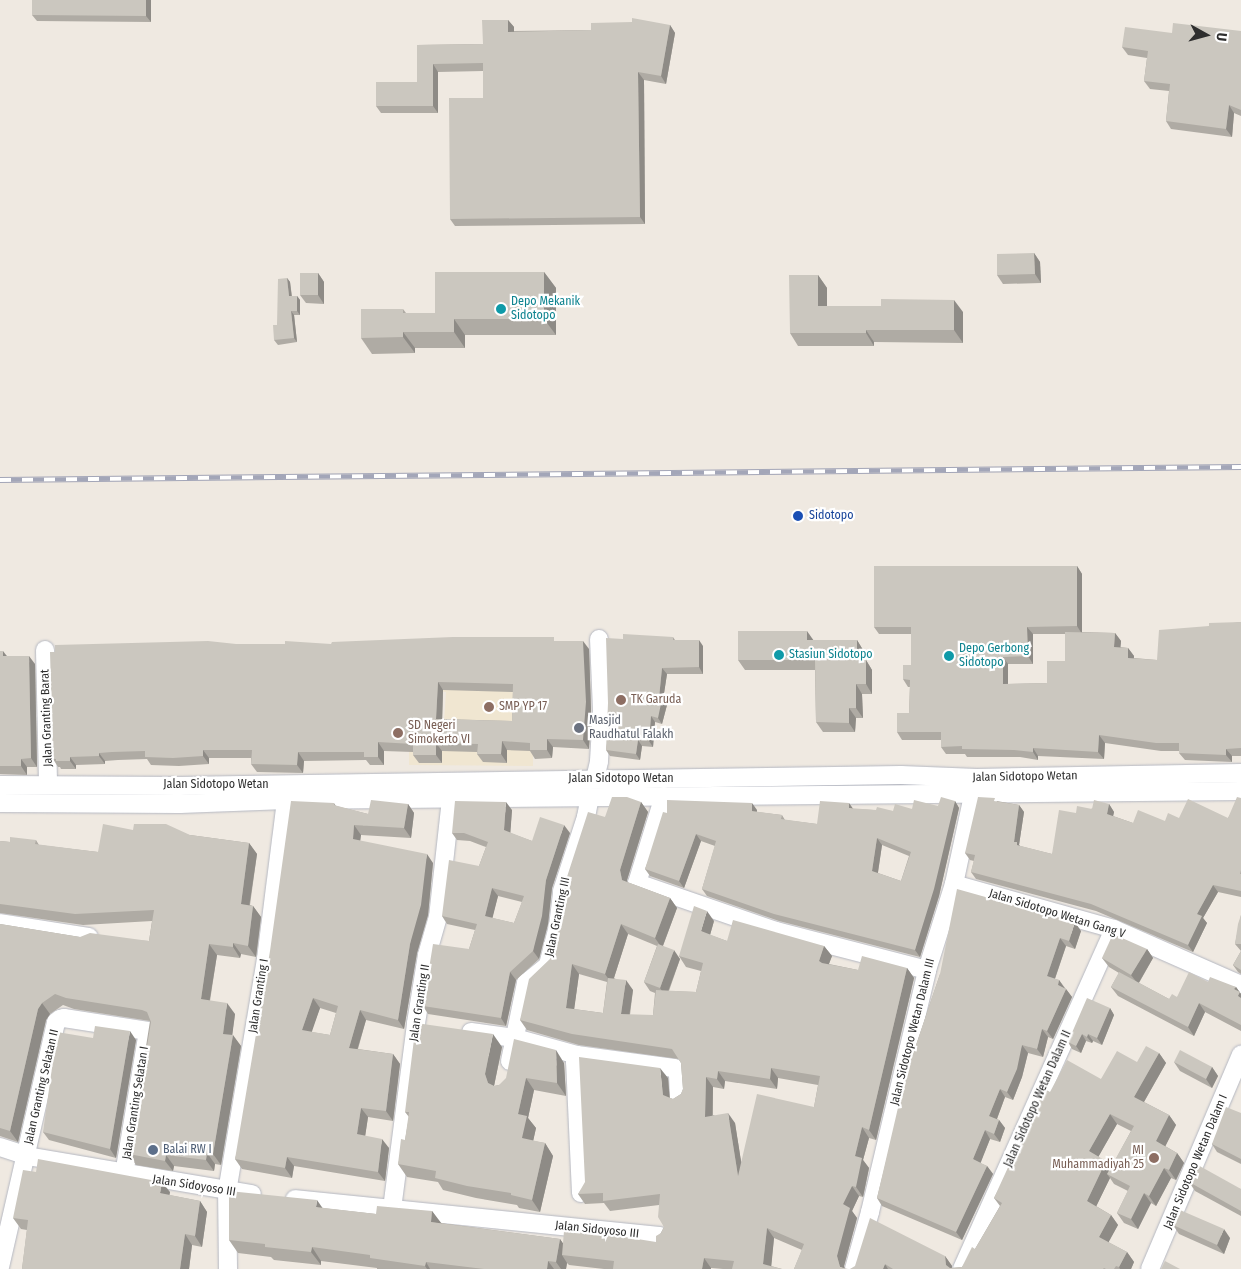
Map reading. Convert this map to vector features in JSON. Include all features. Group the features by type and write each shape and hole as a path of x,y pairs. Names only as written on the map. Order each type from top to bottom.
{"street":[{"path":"595,779 599,761 602,710 599,639"},
{"name":"Jalan Granting Barat","path":"45,650 48,785"},
{"name":"Jalan Sidotopo Wetan","path":"0,785 179,786 595,779 901,776 977,778 1241,773"},
{"path":"179,786 180,804"},
{"name":"Jalan Sidotopo Wetan","path":"0,803 180,804 286,800 1241,791"},
{"name":"Jalan Sidotopo Wetan Dalam III","path":"854,1269 870,1212 927,970 954,884 973,794"},
{"path":"664,796 637,882 776,932 927,970"},
{"name":"Jalan Granting III","path":"506,1080 526,983 548,965 558,926 562,891 586,817 590,797"},
{"name":"Jalan Granting II","path":"392,1209 416,1023 427,955 438,917 451,799"},
{"name":"Jalan Granting I","path":"228,1269 227,1192 266,960 286,800"},
{"name":"Jalan Sidotopo Wetan Gang V","path":"954,884 1114,929 1241,985"},
{"path":"0,923 88,937"},
{"name":"Jalan Sidotopo Wetan Dalam II","path":"962,1269 1114,929"},
{"name":"Jalan Granting Selatan II","path":"27,1156 56,1022 64,1018 148,1031"},
{"path":"416,1023 436,1026"},
{"path":"456,1029 515,1038 577,1055 674,1068 678,1074 679,1099"},
{"name":"Jalan Granting Selatan I","path":"124,1174 148,1031"},
{"path":"577,1055 575,1062 581,1193"},
{"name":"Jalan Sidotopo Wetan Dalam I","path":"1150,1269 1241,1055"},
{"name":"Jalan Sidoyoso III","path":"0,1147 27,1156 227,1192 660,1236"},
{"path":"0,1267 27,1156"}],"shaded area":[{"name":"SMP YP 17","path":"534,654 533,766 409,765 409,722 444,722 446,692 430,690"}],"building":[{"path":"32,0 146,0 146,16 32,15"},
{"path":"632,18 670,25 661,76 638,72 640,217 450,219 449,98 483,98 483,63 433,64 433,106 376,106 376,82 417,82 417,45 483,44 482,20 508,20 508,32 591,30 591,23 632,22"},
{"path":"1173,23 1241,31 1241,110 1229,105 1226,129 1166,121 1170,84 1144,81 1148,51 1122,47 1125,27 1172,33"},
{"path":"1034,253 1035,274 997,275 997,254"},
{"path":"435,272 544,272 544,319 454,319 454,332 403,332 403,337 361,338 361,309 403,309 403,313 435,313"},
{"path":"300,273 318,273 318,295 300,295"},
{"path":"789,275 818,275 818,306 881,306 881,299 954,300 954,330 866,330 866,333 790,333"},
{"path":"287,278 289,296 297,296 297,311 291,311 294,338 274,340 273,325 277,325 278,279"},
{"path":"874,566 1077,566 1077,626 1027,627 1028,656 1003,657 1003,684 1047,683 1047,661 1065,661 1065,632 1115,633 1114,647 1128,648 1128,658 1157,660 1159,630 1209,626 1209,623 1241,622 1241,748 1226,749 1226,755 1179,753 1179,743 1156,743 1099,735 1098,752 1033,748 1033,752 962,749 962,746 941,747 941,732 897,732 897,713 909,713 910,680 903,679 903,665 911,665 911,627 874,627"},
{"path":"738,631 807,631 807,640 857,640 857,660 866,660 866,684 856,684 856,708 849,708 849,723 816,722 815,660 738,660"},
{"path":"623,634 673,637 673,640 699,640 699,667 662,668 659,698 662,699 658,718 651,716 649,741 638,740 636,754 606,750 608,703 606,638 623,639"},
{"path":"453,637 554,637 554,641 583,641 586,702 583,740 547,739 547,750 530,750 530,743 502,741 501,754 477,754 478,744 436,743 436,755 413,755 413,744 378,742 378,757 364,757 364,752 298,752 297,765 251,764 252,750 203,750 203,756 173,758 145,757 145,751 99,753 99,756 70,757 70,761 56,761 56,759 53,759 50,652 55,652 55,645 208,641 236,644 285,644 285,641 331,644 332,642","holes":["438,682 513,684 512,721 436,719"]},
{"path":"0,651 3,651 3,656 29,656 31,758 21,759 21,766 0,766"},
{"path":"612,797 627,797 641,802 620,870 622,880 670,898 655,938 621,924 605,974 572,964 566,1008 603,1013 608,978 626,980 621,1014 653,1015 656,990 696,992 703,963 679,956 694,906 707,911 701,931 727,941 733,920 824,946 819,961 822,963 858,970 862,956 907,968 869,1130 862,1127 855,1156 862,1158 856,1187 852,1186 843,1204 850,1208 837,1256 840,1267 848,1269 794,1269 804,1244 767,1228 763,1264 782,1269 732,1269 734,1261 704,1258 702,1269 613,1269 614,1261 562,1255 564,1231 619,1236 656,1242 656,1236 661,1233 664,1227 658,1217 660,1194 603,1201 603,1193 578,1194 585,1182 579,1057 660,1068 663,1095 673,1099 681,1094 683,1089 681,1063 672,1049 572,1034 520,1020 529,979 551,958 561,918 565,883 588,812 605,817","holes":["771,1068 820,1076 814,1107 757,1094 738,1176 728,1113 705,1117 706,1077 717,1079 718,1071 770,1079"]},
{"path":"941,797 955,801 934,889 915,950 774,914 702,889 716,841 696,834 679,881 645,869 663,812 667,813 667,800 752,803 752,811 782,815 781,819 817,824 820,801 849,803 849,808 876,810 877,807 893,811 895,804 912,809 914,800 938,806","holes":["877,838 911,852 901,881 872,871"]},
{"path":"978,797 995,798 994,801 1019,805 1014,842 1017,842 1017,845 1052,854 1059,810 1076,813 1077,806 1092,809 1094,800 1109,804 1107,814 1133,823 1138,810 1165,821 1168,813 1179,818 1188,799 1228,818 1237,797 1241,798 1241,891 1213,885 1197,914 1202,916 1188,945 1091,904 971,872 975,855 965,853"},
{"path":"371,800 408,804 404,828 354,825 353,839 427,854 421,905 410,944 398,1020 360,1010 349,1048 393,1054 386,1111 361,1108 357,1134 382,1139 378,1172 287,1157 285,1168 235,1159 270,951 291,801 334,803 334,805 368,814","holes":["313,998 338,1006 330,1035 302,1030"]},
{"path":"455,801 506,802 504,830 532,841 540,817 564,825 546,880 542,916 533,951 510,972 501,1018 423,1006 433,944 469,949 477,924 442,916 449,860 479,866 488,842 464,833 452,833","holes":["492,888 524,896 514,923 485,916"]},
{"path":"103,824 133,830 134,824 166,824 190,835 249,843 241,904 253,906 248,946 233,943 233,947 209,944 201,999 227,1003 223,1034 233,1035 213,1154 207,1153 206,1160 166,1155 165,1161 129,1154 151,1022 147,1012 66,998 55,994 42,1003 38,1009 10,1131 0,1128 0,924 80,937 90,933 149,941 154,910 75,914 0,904 0,841 10,842 10,837 36,840 35,844 98,852"},
{"path":"957,889 1075,922 1069,941 1060,938 1047,976 1059,980 1058,985 1066,989 1047,1031 1042,1029 1037,1049 1022,1045 1017,1069 1007,1092 1000,1089 989,1116 999,1120 994,1134 985,1130 973,1159 987,1166 956,1232 877,1198 910,1056 912,1057 940,974"},
{"path":"1241,915 1241,944 1235,944 1238,924"},
{"path":"1113,934 1147,949 1131,975 1102,958"},
{"path":"658,944 674,950 660,988 644,982"},
{"path":"1241,951 1241,970 1233,965"},
{"path":"1119,972 1169,999 1172,994 1177,997 1189,972 1208,982 1210,977 1236,987 1234,989 1240,992 1238,996 1241,998 1241,1025 1199,1003 1188,1027 1111,987"},
{"path":"1087,998 1110,1008 1097,1038 1088,1034 1087,1037 1082,1034 1076,1046 1068,1042"},
{"path":"416,1023 493,1034 485,1074 488,1083 494,1086 499,1085 506,1078 514,1039 556,1050 557,1083 526,1078 518,1114 527,1116 522,1138 545,1143 532,1200 511,1195 511,1193 467,1186 435,1178 436,1171 398,1164 401,1139 405,1140 409,1112 405,1112"},
{"path":"95,1026 130,1031 110,1149 43,1132 57,1032 93,1038"},
{"path":"1146,1046 1159,1053 1134,1097 1169,1115 1156,1141 1177,1153 1169,1170 1164,1168 1149,1196 1144,1193 1131,1219 1117,1213 1130,1186 1107,1174 1134,1126 1110,1114 1089,1151 1106,1161 1087,1201 1111,1215 1099,1237 1127,1252 1119,1267 1116,1266 1114,1269 893,1269 885,1264 883,1269 850,1269 855,1266 870,1218 945,1256 946,1265 950,1268 962,1267 972,1247 975,1249 1002,1203 994,1198 1038,1102 1045,1089 1050,1092 1067,1060 1101,1079 1117,1051 1137,1062"},
{"path":"1180,1050 1212,1067 1206,1079 1174,1062"},
{"path":"1226,1107 1241,1113 1241,1159 1212,1144"},
{"path":"38,1159 162,1182 160,1193 200,1201 195,1236 185,1234 180,1269 22,1269 28,1220 13,1218 23,1170 36,1172"},
{"path":"1196,1164 1241,1189 1241,1211 1189,1182"},
{"path":"229,1191 317,1200 316,1207 376,1214 377,1206 432,1211 431,1222 560,1239 556,1262 548,1261 547,1269 484,1269 426,1262 425,1266 370,1258 370,1255 312,1247 311,1252 265,1247 265,1244 229,1240"},
{"path":"1180,1210 1224,1229 1217,1245 1173,1225"},
{"path":"1165,1261 1180,1269 1161,1269"}],"railway":[{"path":"0,480 1241,467"}],"place":[{"name":"Depo Mekanik Sidotopo","path":"501,309"},
{"name":"Sidotopo","path":"798,516"},
{"name":"Stasiun Sidotopo","path":"779,655"},
{"name":"Depo Gerbong Sidotopo","path":"949,656"},
{"name":"TK Garuda","path":"621,700"},
{"name":"SMP YP 17","path":"489,707"},
{"name":"Masjid Raudhatul Falakh","path":"579,728"},
{"name":"SD Negeri Simokerto VI","path":"398,733"},
{"name":"Balai RW I","path":"153,1150"},
{"name":"MI Muhammadiyah 25","path":"1154,1158"}]}
